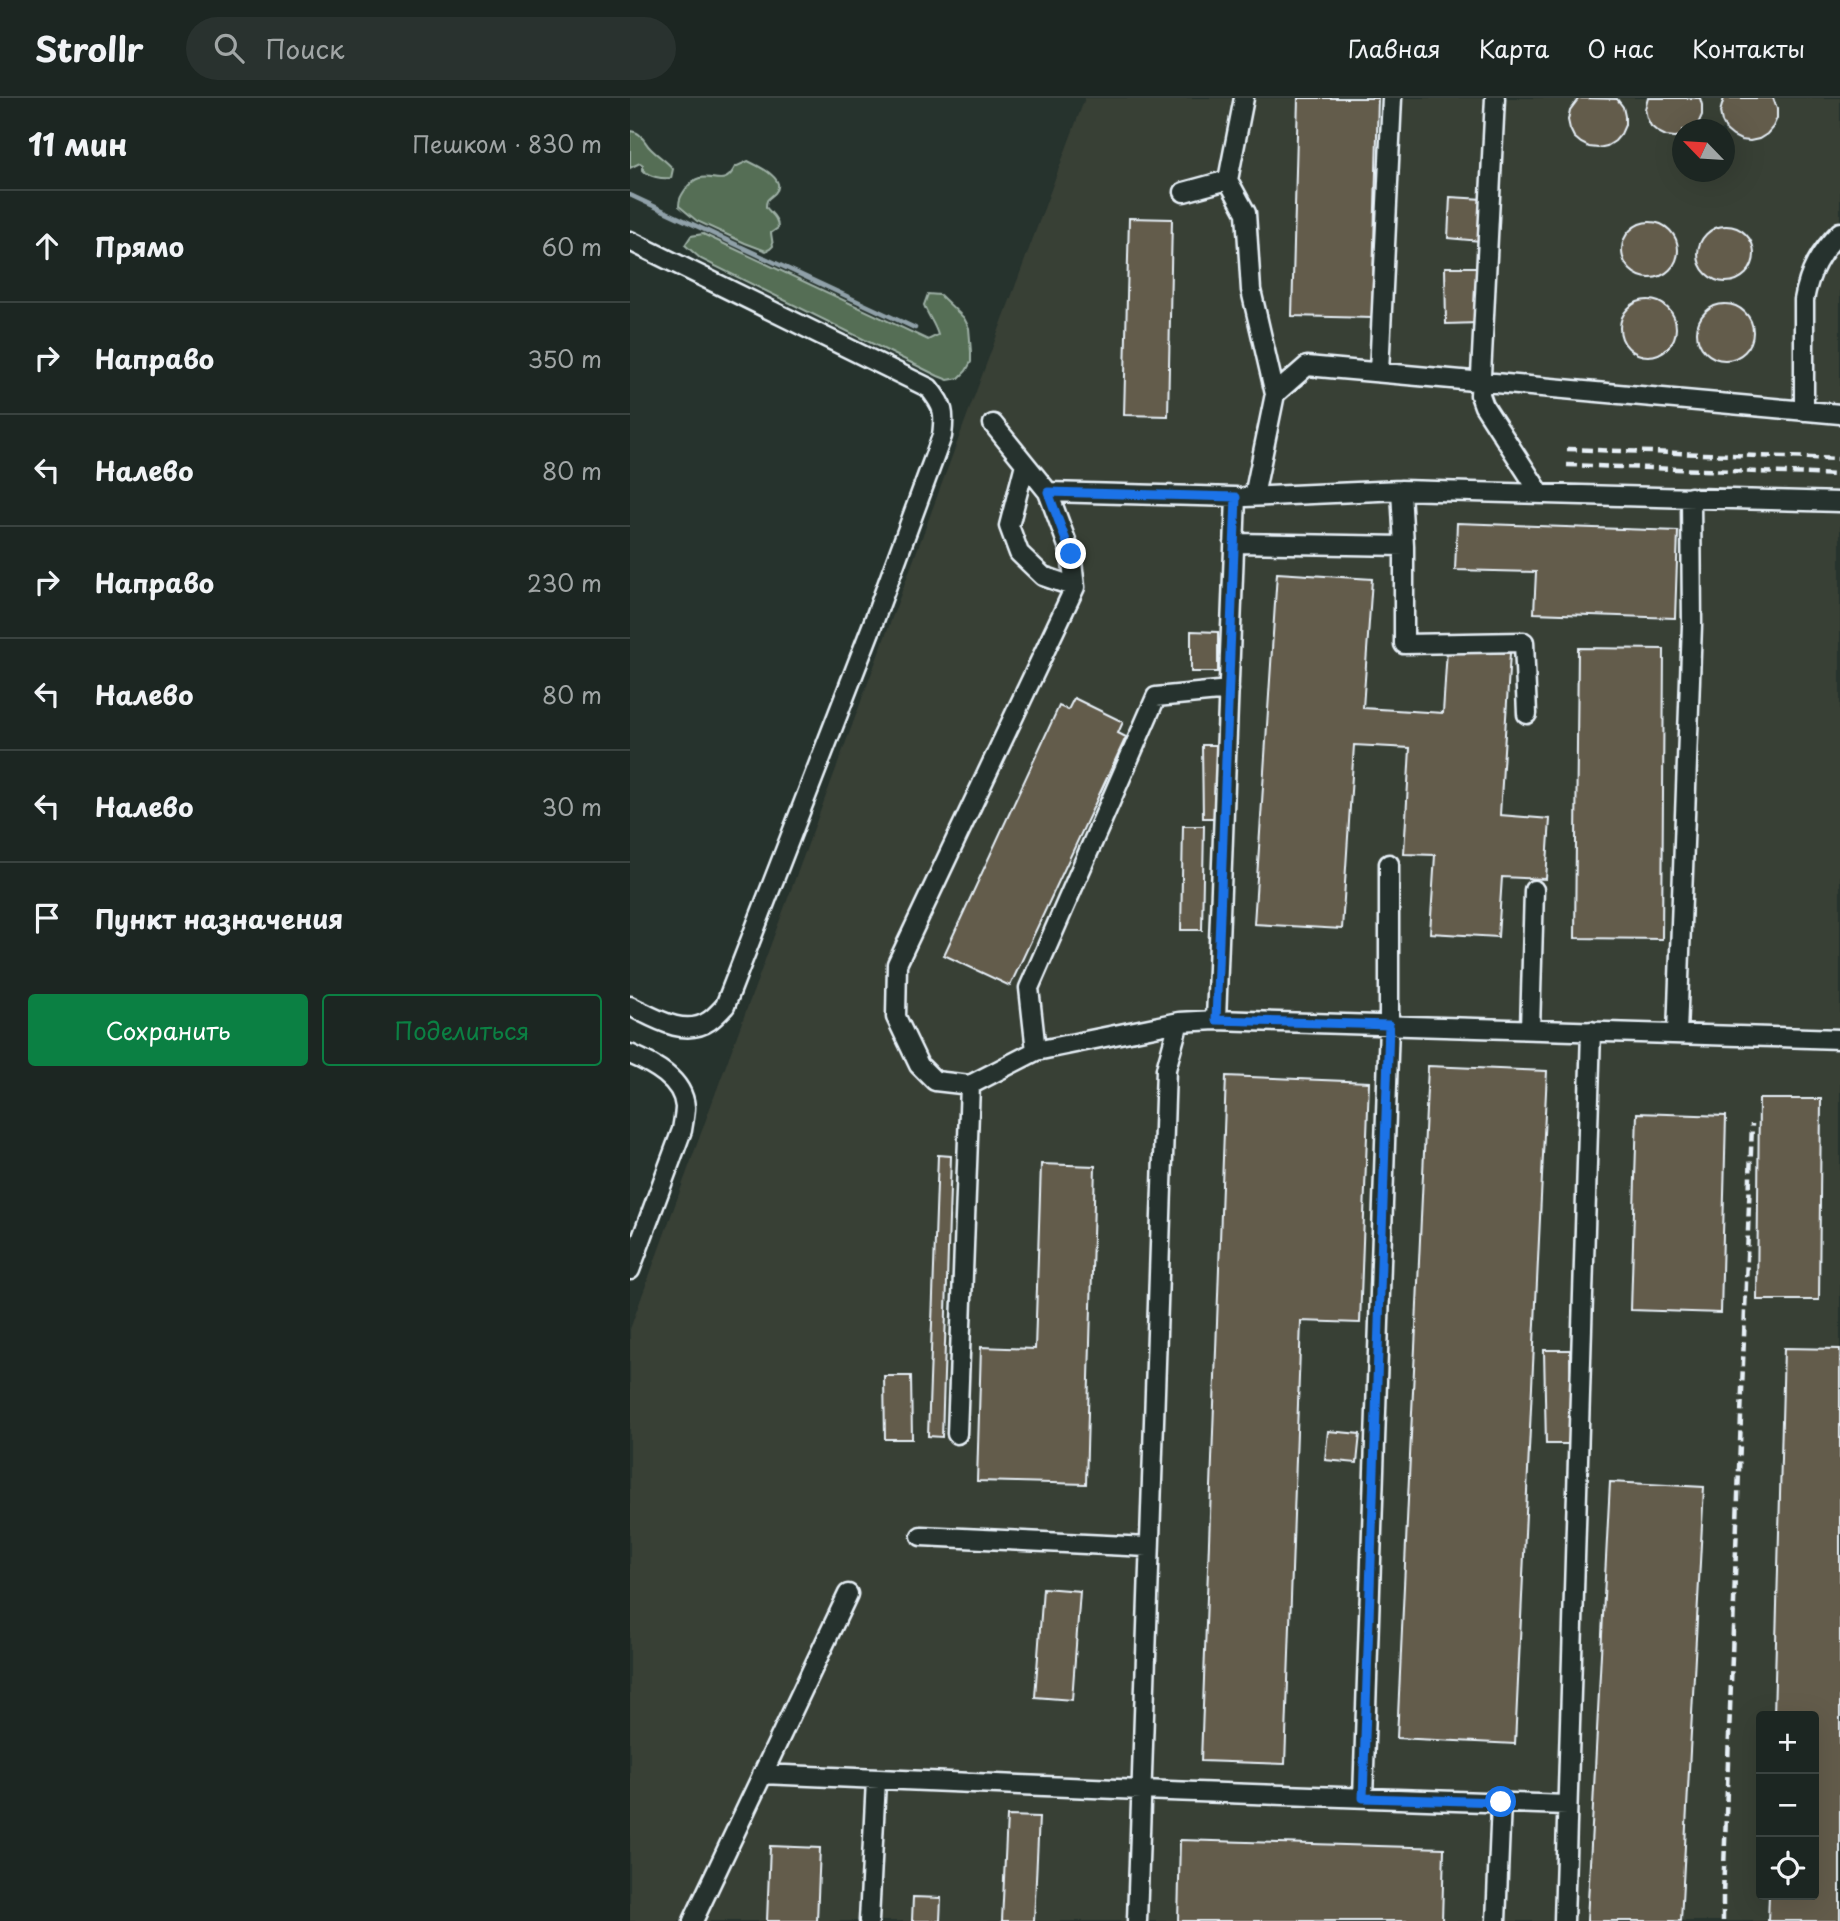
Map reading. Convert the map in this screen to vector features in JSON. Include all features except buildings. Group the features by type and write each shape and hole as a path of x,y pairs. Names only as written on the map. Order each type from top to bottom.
{"lane":[{"path":"1216,1020 1234,543 1275,394 1251,290 1245,213 1228,180 1244,98"},
{"path":"1379,372 1392,98"},
{"path":"1494,98 1480,395 1483,406 1539,494"},
{"path":"1184,192 1228,180"},
{"path":"1804,411 1804,300 1807,283 1820,255 1840,232"},
{"path":"630,241 929,388 941,403 944,419 942,436 877,614 725,1006 711,1020 700,1026 687,1028 669,1024 630,1006"},
{"path":"1275,394 1307,366 1840,414"},
{"path":"993,424 1048,492 1071,554 1075,587 897,964 895,1017 919,1065 935,1082 971,1085 1036,1052 1179,1023 1216,1020 1840,1039"},
{"path":"1025,464 1009,526 1019,553 1043,576 1075,587"},
{"path":"1401,490 1404,644 1524,642 1527,714"},
{"path":"1048,492 1245,497 1401,490 1840,502"},
{"path":"1677,1034 1692,625 1691,497"},
{"path":"1234,543 1404,547"},
{"path":"1036,1052 1029,988 1156,697 1229,690"},
{"path":"1363,1798 1389,1025 1389,864"},
{"path":"1530,1029 1534,890"},
{"path":"1137,1921 1166,1069 1179,1023"},
{"path":"1564,1921 1591,1031"},
{"path":"630,1054 666,1074 677,1085 685,1106 682,1130 630,1270"},
{"path":"957,1434 971,1085"},
{"path":"920,1536 1148,1547"},
{"path":"693,1921 848,1594"},
{"path":"762,1774 1567,1805"},
{"path":"869,1921 876,1780"},
{"path":"1496,1921 1501,1802"}],"shaded area":[{"path":"1085,98 1840,98 1840,1921 630,1921 630,1329"}],"green space":[{"path":"630,131 640,135 651,149 671,166 671,178 649,174 643,170 640,163 630,168"},
{"path":"748,161 770,174 778,183 775,193 767,200 766,207 776,218 778,228 771,233 773,246 766,251 697,221 679,206 681,196 692,182 706,177 725,178 735,167"},
{"path":"703,234 928,340 938,335 924,305 928,294 940,295 964,318 969,328 971,362 959,378 948,380 938,376 701,259 685,245 691,236"}],"waterway":[{"path":"630,195 915,328"}],"railway":[{"path":"1567,449 1840,459"},
{"path":"1567,465 1840,475"},
{"path":"1723,1921 1752,1124"}],"route":[{"path":"1071,554 1048,492 1236,497 1216,1020 1389,1025 1363,1798 1501,1802"}]}
